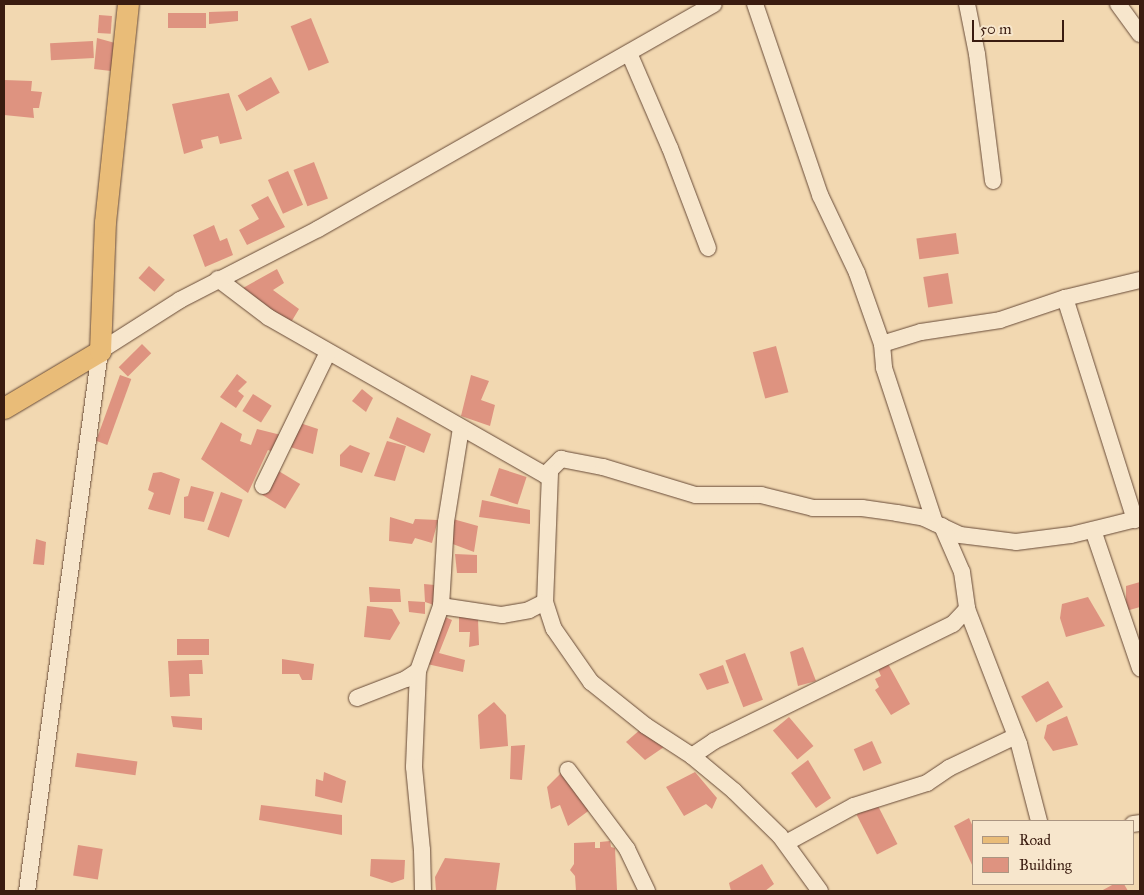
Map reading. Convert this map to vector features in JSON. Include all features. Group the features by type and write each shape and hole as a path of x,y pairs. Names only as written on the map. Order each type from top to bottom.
{"main road":[{"path":"4,408 100,351 106,222 128,4"}],"street":[{"path":"27,891 100,351 218,279 318,229 714,4"},
{"path":"755,4 820,195 857,273 882,344 884,368 938,524 962,572 967,609 1016,736 1039,820"},
{"path":"967,4 977,54 993,181"},
{"path":"1118,4 1140,34"},
{"path":"629,53 708,248"},
{"path":"218,279 249,304 328,352 525,466 544,475 550,473 561,459 603,467 696,495 761,495 804,507 862,508 924,518 960,535 1016,542 1093,530 1137,519 1065,298"},
{"path":"882,344 921,332 1000,320 1065,298 1140,280"},
{"path":"263,486 328,352"},
{"path":"423,891 414,767 418,672 441,606 446,522 461,428"},
{"path":"550,473 545,602 554,629 591,682 638,720 692,756 786,843 820,891"},
{"path":"1093,530 1140,668"},
{"path":"441,606 502,615 530,610 545,602"},
{"path":"692,756 714,741 772,711 946,628 967,609"},
{"path":"357,698 406,679 418,672"},
{"path":"786,843 854,806 927,783 949,768 1016,736"},
{"path":"568,770 627,849 647,891"}],"building":[{"path":"238,11 238,21 209,24 209,12"},
{"path":"168,13 206,13 206,28 168,28"},
{"path":"99,15 112,16 111,34 98,33"},
{"path":"311,18 329,63 309,71 291,26"},
{"path":"97,38 115,43 111,71 94,69"},
{"path":"93,41 94,58 51,60 50,43"},
{"path":"271,77 280,93 246,111 238,95"},
{"path":"4,80 32,81 31,91 42,92 39,108 33,108 34,118 4,115"},
{"path":"229,93 242,139 220,144 218,136 201,140 203,148 184,154 172,104"},
{"path":"314,162 328,198 307,206 293,170"},
{"path":"288,171 303,205 283,214 268,180"},
{"path":"268,196 285,227 247,245 239,230 259,219 251,205"},
{"path":"214,225 220,241 227,238 233,255 205,267 193,235"},
{"path":"956,233 959,254 919,259 916,239"},
{"path":"149,266 165,280 154,292 139,278"},
{"path":"277,269 284,283 273,290 299,309 290,324 243,288"},
{"path":"948,273 953,304 928,308 923,277"},
{"path":"142,344 151,353 128,377 119,367"},
{"path":"776,346 788,392 765,399 753,352"},
{"path":"237,374 247,382 238,391 244,396 236,408 220,397"},
{"path":"120,375 131,379 107,445 96,441"},
{"path":"471,375 489,381 481,400 495,405 490,426 461,416"},
{"path":"362,389 373,398 366,412 352,401"},
{"path":"253,394 272,406 261,423 242,411"},
{"path":"397,417 431,434 424,453 389,438"},
{"path":"221,422 242,434 240,441 251,445 257,429 281,435 273,452 268,450 248,493 201,459"},
{"path":"297,422 318,429 313,454 290,447"},
{"path":"387,441 406,446 395,481 374,476"},
{"path":"350,445 370,453 362,473 340,466 340,455"},
{"path":"499,468 527,477 518,505 490,496"},
{"path":"277,470 300,484 285,509 262,495"},
{"path":"161,472 180,479 170,515 148,509 154,493 148,490 153,473"},
{"path":"191,486 214,492 204,522 184,518 184,497 188,496"},
{"path":"221,492 243,500 229,537 207,530"},
{"path":"482,500 530,510 530,524 479,517"},
{"path":"390,517 413,524 415,519 438,520 432,543 415,538 412,544 389,541"},
{"path":"453,519 478,526 474,552 450,543"},
{"path":"36,539 46,542 44,565 33,564"},
{"path":"455,554 477,555 477,573 457,573"},
{"path":"1140,582 1140,607 1126,611 1126,586"},
{"path":"424,584 435,585 434,605 425,602"},
{"path":"369,587 400,589 401,602 370,602"},
{"path":"1088,597 1105,626 1066,637 1060,618 1062,604"},
{"path":"408,601 425,602 425,614 409,612"},
{"path":"367,606 392,609 400,623 390,640 364,637"},
{"path":"459,615 478,619 479,645 469,647 470,632 459,632"},
{"path":"443,616 452,620 439,653 465,660 463,672 427,664"},
{"path":"177,639 209,639 209,655 177,655"},
{"path":"803,647 816,681 798,686 790,652"},
{"path":"745,653 763,700 743,707 725,661"},
{"path":"282,659 314,664 312,680 302,680 299,674 282,674"},
{"path":"202,660 203,674 189,674 190,696 170,697 168,661"},
{"path":"887,662 910,704 891,715 875,690 879,687 875,679 881,676 877,667"},
{"path":"723,665 729,683 707,690 699,674"},
{"path":"1048,681 1063,707 1036,722 1021,696"},
{"path":"494,702 506,715 508,746 480,749 478,715"},
{"path":"171,716 202,718 202,730 173,727"},
{"path":"1067,716 1078,745 1053,751 1044,738 1047,725"},
{"path":"789,717 813,746 797,760 773,730"},
{"path":"642,728 664,747 645,760 626,742"},
{"path":"872,741 882,763 863,771 854,749"},
{"path":"525,745 522,780 510,779 511,746"},
{"path":"77,753 137,761 135,775 75,767"},
{"path":"808,760 831,798 816,808 791,773"},
{"path":"324,772 346,781 342,803 315,796 316,779 323,781"},
{"path":"562,772 591,809 568,826 560,805 551,809 547,787"},
{"path":"695,772 717,798 712,809 706,804 684,816 666,787"},
{"path":"877,804 897,844 877,855 857,814"},
{"path":"261,805 342,815 342,835 259,820"},
{"path":"969,818 972,825 972,865 954,826"},
{"path":"610,841 611,847 615,848 617,890 576,891 575,876 570,870 574,864 574,843 595,842 595,848 600,848 600,842"},
{"path":"78,845 103,849 98,880 73,876"},
{"path":"445,858 500,863 496,891 436,891 435,877"},
{"path":"371,859 405,860 404,879 392,883 370,876"},
{"path":"762,864 774,884 765,891 731,891 729,883"},
{"path":"1112,885 1125,885 1128,891 1101,891"}]}
